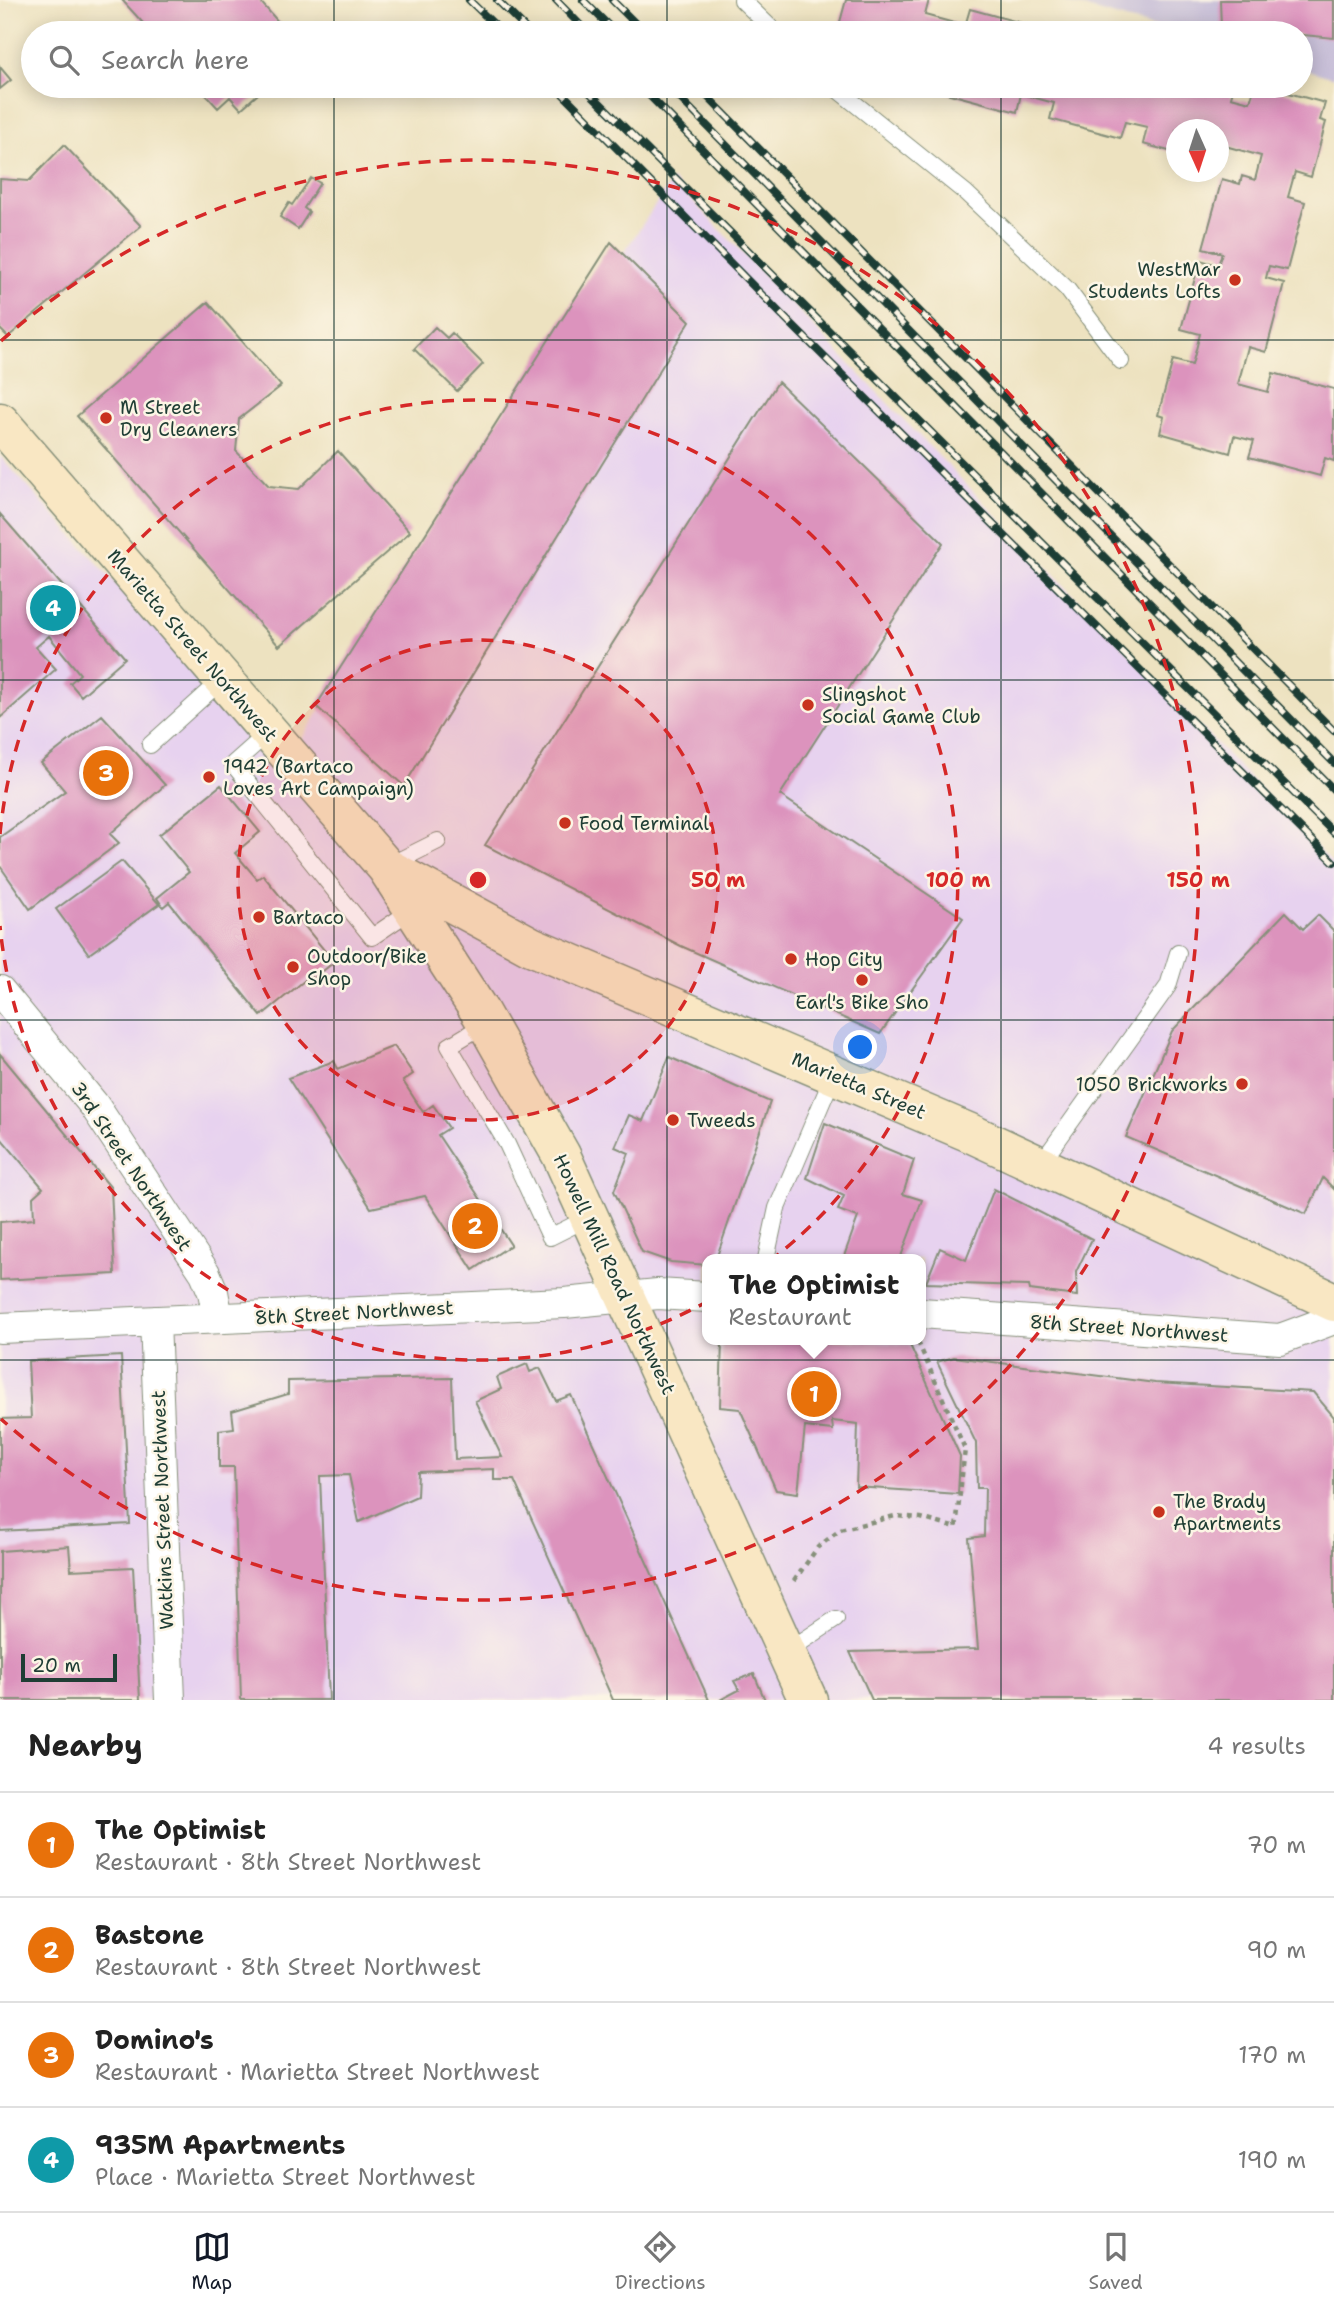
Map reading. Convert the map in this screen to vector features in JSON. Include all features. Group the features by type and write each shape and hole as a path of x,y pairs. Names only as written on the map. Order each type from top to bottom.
{"main road":[{"name":"Marietta Street Northwest","path":"1,424 386,867"},
{"name":"Howell Mill Road Northwest","path":"386,867 486,1023 561,1155 808,1700"},
{"name":"Marietta Street","path":"386,867 531,946 834,1074 1040,1165 1334,1302"}],"street":[{"name":"3rd Street Northwest","path":"0,991 94,1105 205,1273 213,1292 218,1318"},
{"name":"8th Street Northwest","path":"0,1328 564,1303 658,1294 702,1297"},
{"name":"8th Street Northwest","path":"926,1313 1280,1339 1334,1319"},
{"name":"Watkins Street Northwest","path":"155,1321 170,1700"}],"lane":[{"path":"742,0 764,21"},
{"path":"848,98 967,193 1067,289 1121,361"},
{"path":"150,745 223,679"},
{"path":"270,732 233,764 363,926 372,937 414,908"},
{"path":"386,867 438,841"},
{"path":"1040,1165 1168,986 1178,953"},
{"path":"767,1254 777,1208 834,1074"},
{"path":"786,1652 836,1619"}],"path":[{"path":"794,1581 818,1546 840,1530 895,1516 921,1518 956,1528 965,1449 919,1345"}],"shaded area":[{"path":"1058,0 1334,0 1334,78 1313,72 1313,21 1133,21"},
{"path":"672,180 1334,865 1334,1700 0,1700 0,456 283,767"}],"building":[{"path":"122,0 259,0 277,21 141,21"},
{"path":"846,0 929,0 925,15 947,21 840,21"},
{"path":"1220,0 1334,0 1334,38 1313,36 1313,21 1221,21"},
{"path":"970,9 1014,21 966,21"},
{"path":"0,67 11,80 0,89"},
{"path":"209,98 229,98 218,108"},
{"path":"231,98 253,98 241,109"},
{"name":"WestMar Students Lofts","path":"965,98 1020,98 1017,112"},
{"name":"WestMar Students Lofts","path":"1036,98 1235,98 1250,102 1251,98 1307,98 1325,103 1320,120 1326,122 1311,177 1295,172 1288,197 1305,202 1287,270 1269,266 1266,278 1284,283 1266,352 1248,347 1238,384 1268,392 1273,373 1334,389 1334,461 1325,458 1320,476 1249,457 1254,441 1234,436 1230,453 1160,433 1164,417 1158,415 1173,360 1192,365 1200,334 1181,329 1200,260 1218,265 1222,253 1203,248 1221,182 1240,184 1242,176 1255,180 1261,156 1229,147 1229,119 1166,119 1166,150 1143,144 1147,127 1125,122 1120,138 1050,119 1054,103"},
{"path":"64,145 141,226 8,337 0,329 0,179 29,181"},
{"path":"311,178 320,183 304,208 309,212 298,229 280,217"},
{"path":"611,242 690,321 404,786 316,706"},
{"path":"208,302 281,386 239,419 236,451 269,486 299,489 338,451 410,532 279,646 77,416"},
{"path":"435,327 447,338 452,333 483,364 457,391 414,349"},
{"path":"778,382 943,543 780,795 963,918 880,1034 681,946 485,845"},
{"path":"0,514 125,658 81,696 70,683 80,674 49,636 36,647 56,669 0,718"},
{"path":"102,715 165,785 110,834 119,843 30,909 0,866 0,837 65,791 41,763"},
{"path":"221,785 260,832 235,853 257,879 263,875 334,962 313,979 310,976 261,1016 169,902 163,907 157,898 189,872 159,835"},
{"path":"122,861 159,904 89,954 56,909"},
{"name":"1050 Brickworks","path":"1286,912 1303,929 1318,915 1334,931 1334,1189 1323,1178 1306,1214 1126,1137 1172,1031"},
{"path":"394,1046 413,1074 403,1081 423,1112 433,1105 449,1128 438,1135 511,1245 473,1270 425,1196 371,1208 288,1078 334,1061 338,1069"},
{"path":"0,1054 111,1188 115,1274 0,1280 0,1222 34,1219 33,1197 43,1188 0,1137"},
{"path":"669,1057 770,1102 718,1254 702,1254 702,1265 671,1262 642,1252 614,1191 629,1153 615,1147 629,1115 643,1121"},
{"path":"825,1123 914,1160 903,1194 922,1200 902,1254 845,1254 858,1217 838,1210 844,1196 807,1178"},
{"path":"994,1189 1092,1239 1076,1272 1077,1296 1030,1290 1029,1286 926,1283 940,1248 966,1260"},
{"path":"722,1345 910,1345 960,1456 958,1494 856,1487 858,1424 832,1421 833,1430 805,1427 798,1493 776,1490 740,1409 720,1407"},
{"path":"121,1356 130,1524 0,1531 0,1419 31,1418 28,1361"},
{"name":"The Brady Apartments","path":"954,1357 1155,1383 1313,1392 1334,1417 1334,1700 872,1700 850,1652 978,1649 969,1538 984,1536 985,1488 977,1488 976,1443 937,1362"},
{"path":"527,1364 530,1372 540,1368 556,1401 571,1395 709,1700 613,1700 514,1480 494,1480 494,1469 418,1472 417,1496 359,1522 349,1475 320,1476 329,1700 241,1700 234,1467 219,1467 219,1430 234,1428 232,1411 288,1394 288,1381 452,1378 455,1459 502,1457 475,1401 501,1389 497,1377"},
{"path":"69,1546 71,1570 133,1567 140,1700 0,1700 0,1551"},
{"path":"754,1674 765,1700 720,1700 739,1690 734,1681"}],"railway":[{"path":"469,0 491,21"},
{"path":"497,0 518,21"},
{"path":"556,0 576,21"},
{"path":"583,0 604,21"},
{"path":"612,0 633,21"},
{"path":"567,98 1334,862"},
{"path":"595,98 1334,833"},
{"path":"652,98 1334,790"},
{"path":"680,98 1334,763"},
{"path":"709,98 1334,731"}],"place":[{"name":"WestMar Students Lofts","path":"1235,280"},
{"name":"M Street Dry Cleaners","path":"106,418"},
{"name":"935M Apartments","path":"53,608"},
{"name":"Slingshot Social Game Club","path":"808,705"},
{"name":"Domino's","path":"106,773"},
{"name":"1942 (Bartaco Loves Art Campaign)","path":"209,777"},
{"name":"Food Terminal","path":"565,823"},
{"name":"Bartaco","path":"259,917"},
{"name":"Hop City","path":"791,959"},
{"name":"Outdoor/Bike Shop","path":"293,967"},
{"name":"Earl's Bike Sho","path":"862,980"},
{"name":"1050 Brickworks","path":"1242,1084"},
{"name":"Tweeds","path":"673,1120"},
{"name":"Bastone","path":"475,1226"},
{"name":"The Optimist","path":"814,1394"},
{"name":"The Brady Apartments","path":"1159,1512"}]}
